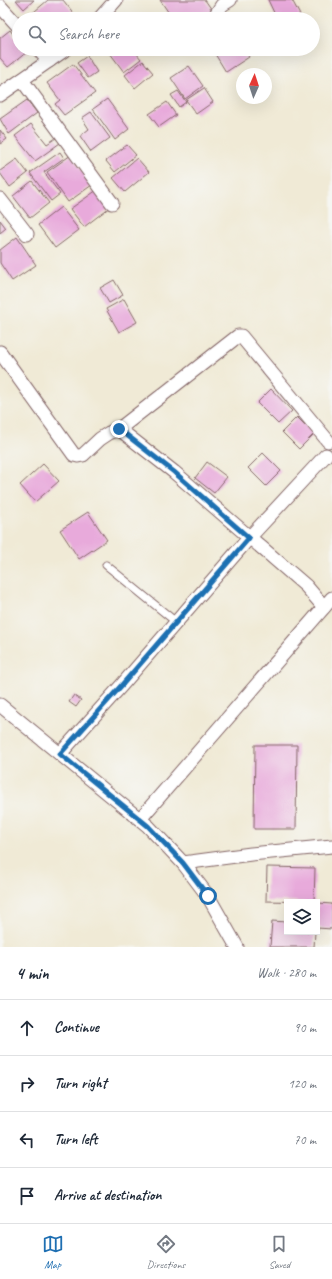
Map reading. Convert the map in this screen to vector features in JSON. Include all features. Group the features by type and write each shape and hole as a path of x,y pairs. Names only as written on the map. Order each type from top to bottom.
{"street":[{"path":"105,12 116,0"},
{"path":"218,12 222,5 230,0"},
{"path":"0,6 12,19"},
{"path":"44,56 49,61"},
{"path":"0,95 56,56"},
{"path":"22,80 112,203"},
{"path":"0,198 27,234"},
{"path":"0,352 74,455 83,455 108,433 119,429 238,336 241,336 330,439 325,450 329,459 249,538 60,754"},
{"path":"119,429 174,472 249,538 328,603 140,820"},
{"path":"0,705 140,820 183,863 208,896 238,947"},
{"path":"183,863 251,854 332,846"}],"lane":[{"path":"106,565 176,622"}],"building":[{"path":"16,0 34,0 24,9"},
{"path":"48,0 63,0 73,12 34,12"},
{"path":"160,0 205,0 212,10 209,12 168,12"},
{"path":"268,0 292,0 298,12 274,12"},
{"path":"10,30 12,33 12,56 22,56 8,67 0,58 0,38"},
{"path":"87,56 97,72 88,78 77,63"},
{"path":"112,56 139,56 141,59 124,72"},
{"path":"216,56 248,56 249,57 226,72"},
{"path":"143,61 153,73 135,88 125,75"},
{"path":"73,64 95,93 64,115 55,104 60,100 47,83"},
{"path":"189,66 203,86 185,99 171,78"},
{"path":"204,88 213,102 196,114 186,100"},
{"path":"178,91 186,102 179,107 171,95"},
{"path":"107,99 129,129 115,140 93,109"},
{"path":"27,100 37,113 9,134 0,119"},
{"path":"167,102 176,115 159,127 149,114"},
{"path":"91,112 110,138 91,152 80,136 89,129 82,118"},
{"path":"31,124 47,144 56,138 60,143 35,161 15,136"},
{"path":"0,130 7,139 0,144"},
{"path":"127,145 136,155 115,172 106,161"},
{"path":"60,152 64,158 44,172 60,194 51,201 30,173"},
{"path":"71,155 92,185 68,202 47,172"},
{"path":"137,158 149,172 125,192 113,178"},
{"path":"17,159 28,173 10,187 0,171"},
{"path":"32,181 49,203 30,218 13,196"},
{"path":"97,190 110,207 84,227 70,209"},
{"path":"61,207 79,230 55,248 38,225"},
{"path":"0,220 6,228 0,233"},
{"path":"17,237 36,265 12,281 0,263 0,250"},
{"path":"114,280 123,295 109,303 100,288"},
{"path":"124,299 137,322 119,332 106,309"},
{"path":"271,389 292,411 278,424 257,403"},
{"path":"297,417 314,434 299,449 282,432"},
{"path":"263,453 281,471 266,486 248,468"},
{"path":"207,462 227,477 214,493 195,478"},
{"path":"43,464 59,481 35,502 20,485"},
{"path":"88,512 107,540 79,559 60,530"},
{"path":"74,695 81,700 76,707 69,702"},
{"path":"255,745 297,745 296,829 254,829"},
{"path":"267,867 315,868 314,899 284,899 284,901 266,901"},
{"path":"320,903 332,904 332,929 320,928"},
{"path":"272,921 284,922 284,935 315,935 314,947 270,947"}],"route":[{"path":"119,429 174,472 249,538 60,754 148,826 183,863 208,896"}]}
